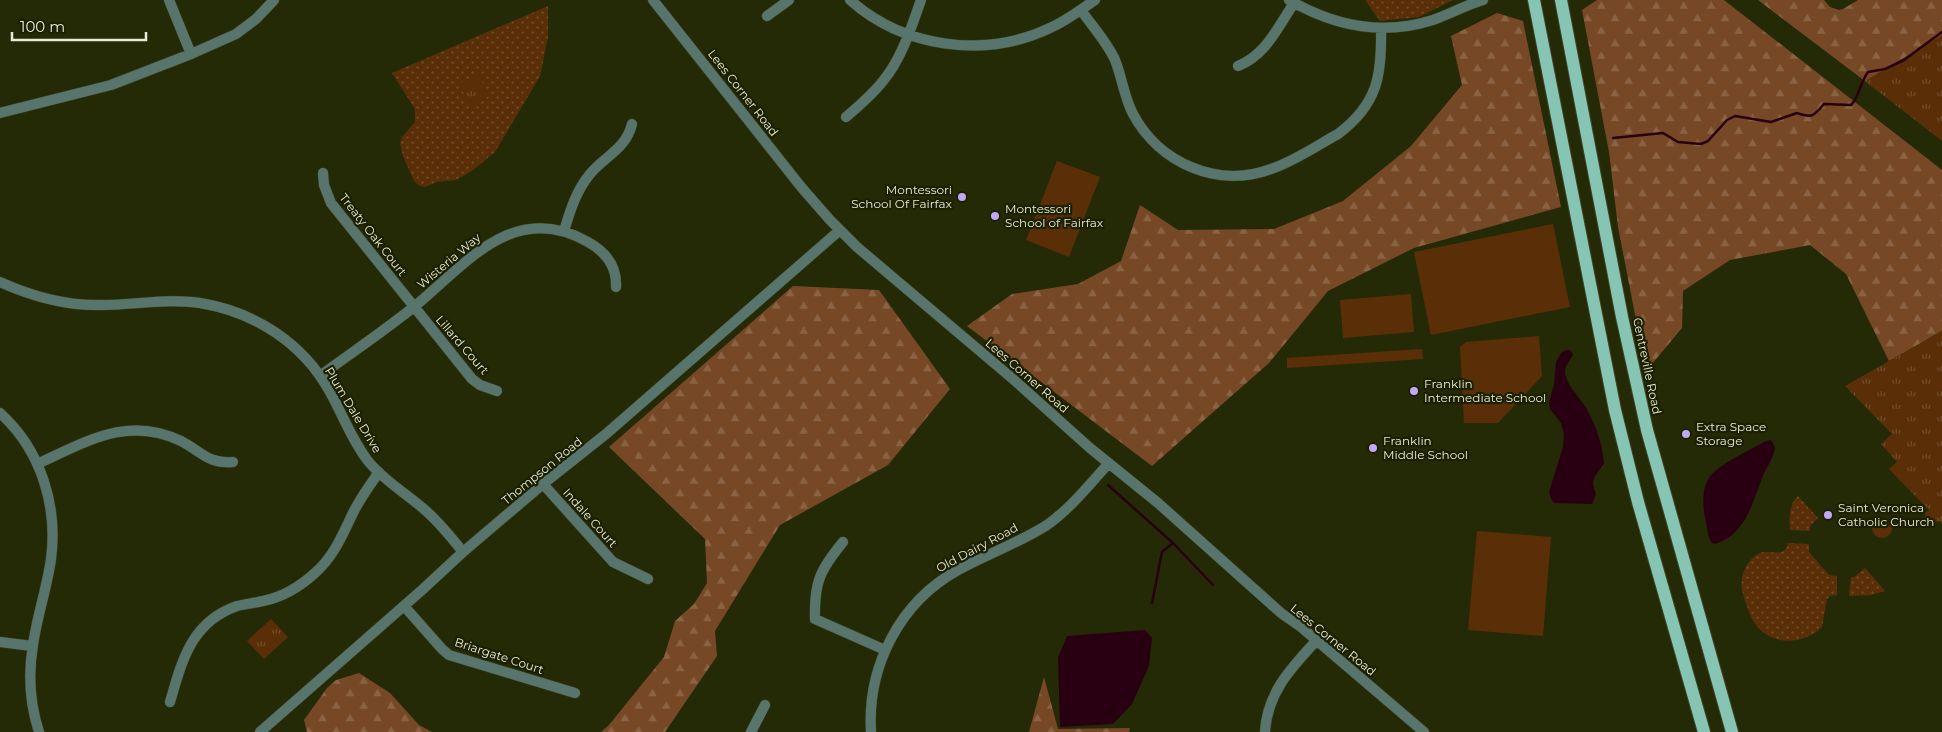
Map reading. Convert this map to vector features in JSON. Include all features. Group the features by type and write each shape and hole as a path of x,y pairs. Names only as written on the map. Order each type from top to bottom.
{"main road":[{"path":"1534,0 1615,410 1638,502 1704,732"},
{"name":"Centreville Road","path":"1561,0 1624,326 1647,430 1732,732"}],"street":[{"path":"169,0 191,54"},
{"path":"0,113 111,85 191,54 236,34 256,19 274,0"},
{"name":"Lees Corner Road","path":"653,0 802,188 840,230 920,301 1013,379 1037,402 1158,503 1281,613 1424,732"},
{"path":"767,16 788,0"},
{"path":"850,0 879,21 908,34 956,46 990,45 1014,41 1063,21 1095,0"},
{"path":"846,117 873,93 896,62 921,0"},
{"path":"1238,66 1248,62 1265,48 1291,1 1323,18 1381,28 1412,26 1483,0"},
{"path":"1081,10 1108,48 1120,75 1132,112 1152,140 1167,154 1184,164 1213,174 1229,176 1255,174 1270,170 1347,127 1365,107 1377,82 1381,60 1381,28"},
{"path":"564,231 574,200 582,186 590,174 621,147 627,138 632,124"},
{"name":"Treaty Oak Court","path":"323,173 324,185 331,203 414,307"},
{"name":"Wisteria Way","path":"320,376 414,307 484,247 510,233 531,228 564,231 589,242 603,252 614,269 616,287"},
{"name":"Thompson Road","path":"260,732 463,552 543,484 606,434 840,230"},
{"name":"Plum Dale Drive","path":"0,282 38,296 80,304 199,303 233,311 256,321 287,341 304,357 320,376 330,392 356,443 379,472 426,511 463,552"},
{"name":"Lillard Court","path":"414,307 472,379 480,386 497,391"},
{"path":"0,413 23,440 37,464 50,505 53,541 51,561 32,646 30,670 31,698 39,732"},
{"path":"37,464 110,432 140,430 170,436 213,461 233,462"},
{"name":"Old Dairy Road","path":"871,732 873,687 885,650 894,631 908,612 928,591 958,570 1031,533 1059,516 1072,505 1109,463"},
{"path":"170,702 184,657 199,632 224,612 237,606 278,596 304,582 317,572 336,548 354,510 379,472"},
{"name":"Indale Court","path":"543,484 613,562 648,579"},
{"path":"843,542 819,576 814,598 815,619 885,650"},
{"name":"Briargate Court","path":"404,606 442,649 450,655 576,693"},
{"path":"1265,732 1268,712 1280,684 1316,641"},
{"path":"0,642 32,646"},
{"path":"751,732 765,705"}],"green space":[{"path":"1365,0 1453,0 1419,17 1380,21"},
{"path":"1597,0 1724,0 1942,170 1942,331 1889,361 1846,274 1810,245 1730,260 1683,291 1682,328 1646,371 1618,227 1609,152 1582,10"},
{"path":"1758,0 1824,0 1830,7 1839,10 1858,0 1942,0 1942,74 1890,100"},
{"path":"548,6 548,37 540,76 495,152 473,170 456,180 437,182 425,187 418,185 414,181 403,156 400,143 402,137 415,122 415,109 392,73"},
{"path":"1497,13 1523,21 1561,207 1414,248 1328,291 1269,363 1152,466 967,326 1012,294 1078,284 1121,261 1140,205 1178,230 1274,229 1343,201 1411,146 1462,85 1451,36"},
{"path":"1942,35 1942,141 1865,81"},
{"path":"478,73 490,95 471,107 459,84"},
{"path":"1057,161 1100,177 1069,257 1026,240"},
{"path":"1553,224 1570,307 1431,335 1414,252"},
{"path":"793,286 879,290 950,389 888,465 780,525 715,631 717,656 665,732 601,732 609,725 664,657 675,621 694,604 707,583 705,539 609,447"},
{"path":"1411,294 1414,332 1343,338 1340,300"},
{"path":"1942,331 1942,524 1939,521 1932,524 1925,517 1925,513 1929,510 1889,469 1897,462 1881,444 1892,434 1845,386"},
{"path":"1539,336 1542,376 1498,423 1464,423 1460,347 1466,342"},
{"path":"1422,349 1423,359 1287,368 1287,358"},
{"path":"1798,496 1818,518 1810,526 1810,531 1790,530 1791,507"},
{"path":"1882,518 1889,521 1892,528 1889,535 1882,538 1875,535 1872,528 1875,521"},
{"path":"1477,531 1551,537 1543,636 1468,630"},
{"path":"1788,543 1809,544 1809,552 1829,575 1837,576 1837,595 1830,596 1827,599 1822,627 1805,638 1787,641 1768,636 1754,622 1742,591 1742,577 1745,568 1754,557 1764,552 1784,551"},
{"path":"1865,568 1885,591 1871,595 1849,596 1851,577 1854,577"},
{"path":"271,619 288,637 264,659 247,641"},
{"path":"359,673 390,693 419,725 432,732 307,732 304,720 327,688 336,680"},
{"path":"1044,677 1058,729 1130,728 1129,732 1029,732"}],"shaded area":[{"path":"1570,350 1573,354 1565,371 1567,381 1593,421 1603,456 1604,463 1593,484 1596,494 1592,504 1554,503 1549,492 1563,447 1564,434 1561,423 1550,409 1549,403 1554,384 1556,362 1561,353"},
{"path":"1771,440 1775,447 1773,455 1747,516 1734,533 1715,544 1712,543 1708,534 1703,506 1705,488 1709,477 1731,460"},
{"path":"1145,630 1152,638 1149,666 1132,704 1113,724 1060,727 1058,658 1067,636"}],"waterway":[{"path":"1613,138 1663,133 1678,142 1701,144 1708,141 1727,120 1735,116 1771,122 1797,113 1806,116 1812,115 1824,104 1851,105 1856,99 1868,72 1885,69 1904,60 1942,32"},
{"path":"1108,485 1173,543 1162,552 1152,603"},
{"path":"1173,543 1213,585"}],"place":[{"name":"Montessori School Of Fairfax","path":"962,197"},
{"name":"Montessori School of Fairfax","path":"995,216"},
{"name":"Franklin Intermediate School","path":"1414,391"},
{"name":"Extra Space Storage","path":"1686,434"},
{"name":"Franklin Middle School","path":"1373,448"},
{"name":"Saint Veronica Catholic Church","path":"1828,515"}]}
